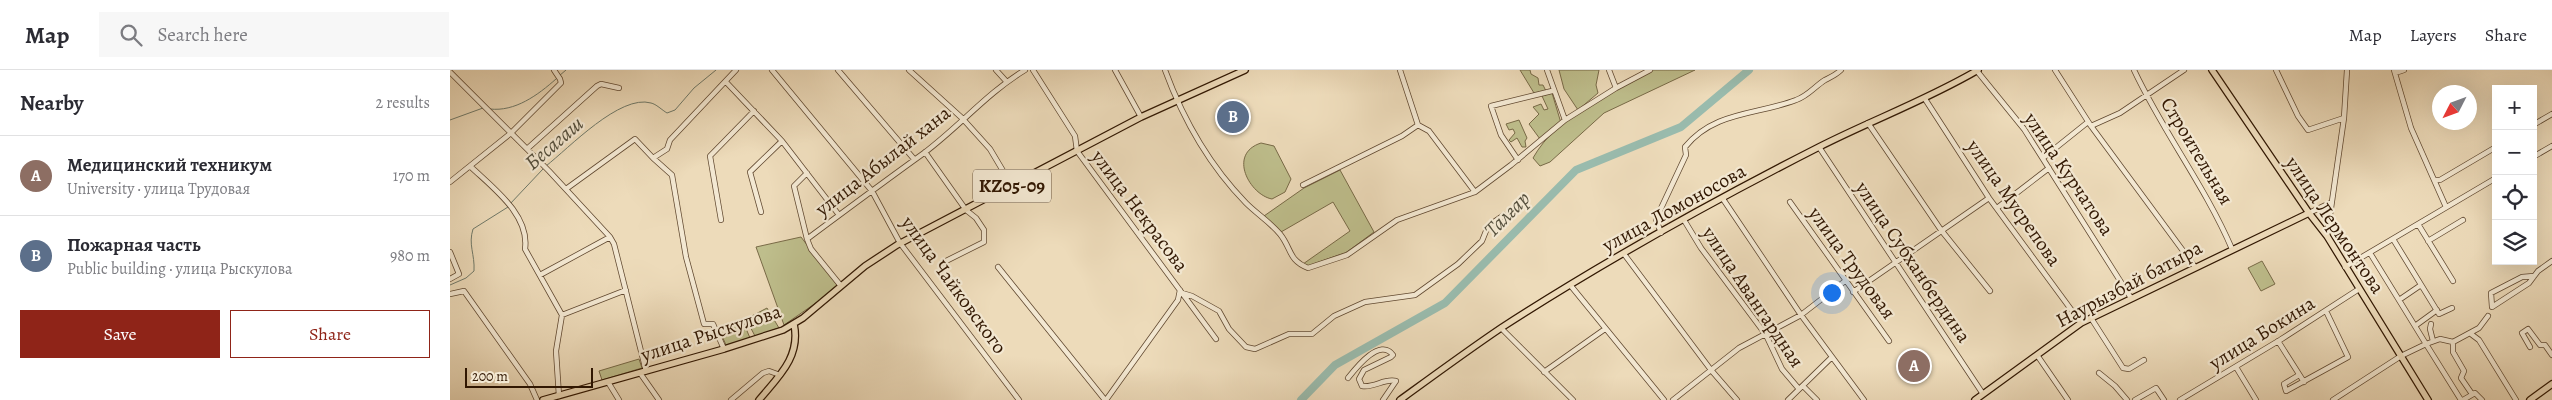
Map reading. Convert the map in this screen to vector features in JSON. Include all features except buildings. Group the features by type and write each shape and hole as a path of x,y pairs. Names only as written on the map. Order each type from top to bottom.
{"main road":[{"name":"улица Рыскулова","path":"543,400 724,349 794,324 880,254 1141,117 1245,70"},
{"name":"улица Ломоносова","path":"1400,400 1501,328 1624,254 1819,147 1895,110 1925,99 1978,70"},
{"name":"улица Лермонтова","path":"2212,70 2309,213 2327,236 2428,400"},
{"name":"Наурызбай батыра","path":"1975,400 2081,323 2309,213"},
{"path":"759,400 780,375 793,354 796,332 794,324"},
{"path":"2530,400 2552,384"}],"street":[{"path":"450,182 472,167 511,133 560,83 555,70"},
{"path":"653,158 666,149 670,140 736,70"},
{"name":"улица Чайковского","path":"772,70 872,191 900,243 1019,400"},
{"path":"838,70 914,159"},
{"path":"910,70 962,118 990,149 1012,186"},
{"path":"996,70 1006,82"},
{"name":"улица Абылай хана","path":"807,239 925,152 962,118 1006,82 1025,70"},
{"name":"улица Некрасова","path":"1033,70 1075,136 1077,151 1216,339"},
{"path":"1115,70 1141,117"},
{"path":"1164,70 1176,100 1203,149 1225,179 1247,204 1280,234 1295,263 1308,268 1347,254 1397,220 1475,192 1518,160 1565,120 1616,88 1650,70"},
{"path":"1400,70 1418,125 1429,131 1475,192"},
{"path":"1546,70 1552,91 1565,120"},
{"path":"1609,70 1616,88"},
{"path":"1661,234 1656,219 1686,155 1685,147 1702,129 1746,111 1774,107 1798,100 1808,95 1841,70"},
{"name":"улица Курчатова","path":"1978,70 2024,129 2131,298"},
{"path":"2055,70 2090,124 2195,267"},
{"name":"Строительная","path":"2134,70 2147,96 2217,213 2232,249"},
{"path":"2043,158 2090,124 2120,113 2184,70"},
{"path":"2276,70 2298,116 2308,130 2344,118"},
{"path":"2327,236 2330,202 2344,118 2348,70"},
{"path":"2404,70 2394,72 2411,128 2446,207"},
{"path":"450,72 549,171 610,237 614,244 626,290 643,372 659,400"},
{"path":"726,82 782,141 839,215"},
{"path":"527,149 597,86 601,84 619,88"},
{"path":"1518,160 1501,136 1491,106 1552,91"},
{"name":"улица Мусрепова","path":"1925,99 1989,198 2081,323"},
{"path":"721,220 710,156 754,111"},
{"path":"2537,123 2552,114"},
{"path":"1868,123 1941,230 1990,291"},
{"path":"1303,185 1402,136 1418,125"},
{"path":"566,190 635,139 672,175 686,257 704,324 713,324 724,349"},
{"path":"761,212 750,172 782,141"},
{"path":"2537,155 2552,146"},
{"name":"улица Субханбердина","path":"1819,147 1983,394"},
{"path":"2434,180 2440,180 2492,149"},
{"path":"925,152 966,210 976,218 984,230 984,242 942,263"},
{"path":"472,167 514,210 526,239 525,249 562,315 556,351 559,396"},
{"path":"1997,208 2049,168"},
{"path":"808,173 794,186 807,239 812,249 841,286"},
{"path":"2345,267 2492,180"},
{"path":"1724,198 1801,315 1864,400"},
{"path":"1853,292 1989,198"},
{"name":"улица Трудовая","path":"1790,202 1889,341"},
{"path":"2309,213 2330,202"},
{"path":"998,267 1105,400 1178,300 1181,291 1219,311 1229,329 1246,347 1255,350 1289,334 1312,334 1334,316 1365,302 1415,295 1458,264 1482,241 1488,226 1504,215"},
{"name":"улица Авангардная","path":"1684,220 1701,248 1766,336 1782,369 1817,400"},
{"path":"2428,241 2463,220"},
{"path":"2418,224 2453,281"},
{"path":"540,275 610,237"},
{"path":"2393,239 2437,310 2441,314 2452,308"},
{"path":"450,252 460,274 450,279"},
{"path":"2370,253 2462,400 2476,393 2482,400"},
{"path":"1624,254 1710,370 1737,400"},
{"path":"2534,276 2522,278 2491,293 2492,307 2529,283 2534,276 2552,262"},
{"path":"1674,400 1739,348 1766,336 1801,315 1845,280"},
{"path":"2399,300 2421,285"},
{"path":"1571,286 1664,400"},
{"name":"улица Бокина","path":"2180,400 2278,341 2359,289"},
{"path":"562,315 626,290"},
{"path":"450,294 464,291 530,384 537,400"},
{"path":"2299,375 2282,386 2288,392 2348,357 2326,310"},
{"path":"2415,326 2437,310"},
{"path":"2333,400 2342,398 2401,356 2426,344 2442,339 2453,342 2471,334 2479,328 2488,316"},
{"path":"2091,318 2124,368 2129,369 2144,360"},
{"path":"2431,324 2430,329 2433,341"},
{"path":"1501,328 1573,400"},
{"path":"1544,372 1605,329"},
{"path":"2530,347 2522,333 2528,329 2540,345 2545,345 2552,355"},
{"path":"2471,334 2478,340 2516,400"},
{"path":"2278,341 2304,382"},
{"path":"2453,342 2453,352 2464,371 2461,378 2472,394"},
{"path":"1348,378 1371,354 1385,350 1391,352 1393,355 1391,357 1364,370 1359,380 1362,386 1369,388 1388,379 1396,381 1383,400"},
{"path":"2037,355 2068,400"},
{"path":"1788,400 1832,357"},
{"path":"2236,367 2256,400"},
{"path":"731,400 763,373 769,371 780,375"},
{"path":"2099,373 2115,386 2127,400"},
{"path":"608,382 619,400"},
{"path":"2135,400 2156,388 2164,400"}],"green space":[{"path":"1520,70 1530,70 1531,74 1538,78 1539,85 1543,85 1546,91 1534,93"},
{"path":"1559,70 1599,70 1596,85 1598,93 1578,110 1564,89"},
{"path":"1651,70 1695,70 1604,113 1550,162 1540,166 1533,158 1543,143 1570,118 1602,97"},
{"path":"1552,93 1561,123 1540,139 1529,124 1539,114 1533,107 1541,104 1544,110 1548,109 1542,96"},
{"path":"1519,120 1527,138 1525,141 1526,147 1522,147 1517,138 1511,142 1509,140 1515,133 1513,129 1509,130 1506,124"},
{"path":"1261,143 1274,146 1291,179 1285,192 1272,199 1256,190 1246,174 1244,164 1245,156 1251,148"},
{"path":"1340,170 1374,232 1347,252 1308,266 1303,264 1350,231 1333,202 1281,232 1264,216 1304,188"},
{"path":"801,237 839,287 784,325 756,247"},
{"path":"2262,261 2275,284 2261,291 2248,268"},
{"path":"767,308 779,328 755,336 746,319"},
{"path":"742,319 750,338 726,345 718,327"},
{"path":"639,359 642,368 602,380 599,371"}],"waterway":[{"path":"559,76 566,70"},
{"name":"Бесагаш","path":"546,166 596,124 610,114 625,107 639,102 651,103 667,113 675,110 694,88 716,70"},
{"name":"Талғар","path":"1301,400 1335,365 1445,303 1576,170 1681,127 1749,70"},
{"path":"490,109 508,108 526,101 556,79"},
{"path":"450,120 483,108"},
{"name":"Бесагаш","path":"510,204 543,169"},
{"name":"Бесагаш","path":"450,285 466,278 474,271 471,245 473,229 508,207"}],"place":[{"name":"Пожарная часть","path":"1233,117"},
{"name":"Медицинский техникум","path":"1914,366"}]}
